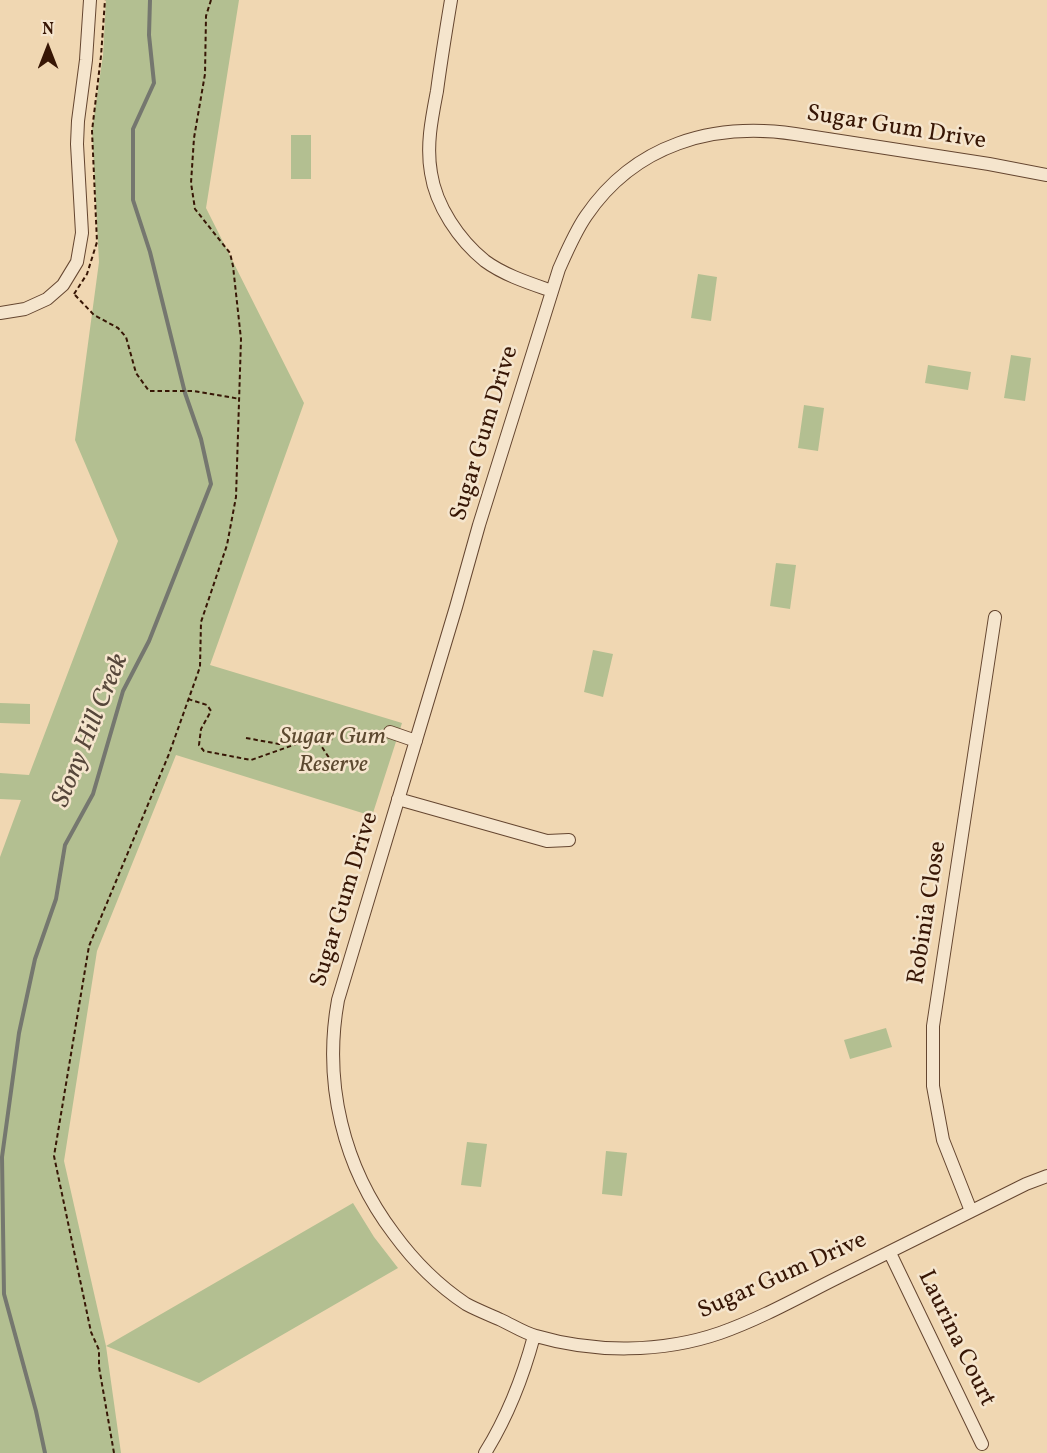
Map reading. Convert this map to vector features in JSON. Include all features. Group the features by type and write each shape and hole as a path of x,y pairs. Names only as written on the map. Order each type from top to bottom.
{"street":[{"path":"0,312 25,309 47,299 63,285 76,262 82,232 77,144 78,121 86,60 90,0"},
{"path":"451,0 430,143 431,172 435,189 459,234 486,261 505,273 552,291"},
{"name":"Sugar Gum Drive","path":"1047,175 778,132 748,130 705,135 677,144 645,159 594,204 576,232 552,291 479,525 342,984 333,1023 333,1074 337,1110 345,1142 379,1215 403,1247 433,1278 466,1304 534,1336 585,1346 631,1349 678,1344 720,1333 781,1306 971,1211 1047,1176"},
{"name":"Robinia Close","path":"971,1211 944,1140 933,1086 933,1026 994,617"},
{"path":"390,732 416,741"},
{"path":"398,799 547,841 569,840"},
{"name":"Laurina Court","path":"890,1252 982,1444"},
{"path":"485,1453 501,1428 519,1386 534,1336"}],"path":[{"path":"74,294 87,274 97,242 92,131 102,56 105,0"},
{"path":"114,1453 99,1367 99,1350 91,1332 54,1156 89,946 169,754 200,667 201,622 227,546 236,497 241,339 230,253 195,209 191,183 194,138 205,74 206,16 211,0"},
{"path":"68,289 94,315 118,328 126,337 136,373 149,390 194,391 240,399"},
{"path":"188,699 207,705 211,711 201,729 199,745 204,751 251,760 302,742"},
{"path":"246,738 279,744 334,739"},
{"path":"318,741 335,767"}],"green space":[{"name":"Sugar Gum Reserve","path":"106,0 239,0 206,208 304,403 210,665 402,723 372,816 176,755 97,951 64,1161 106,1346 121,1453 0,1453 0,857 21,800 0,799 0,773 29,775 118,541 75,440 99,262 92,130 103,55"},
{"path":"291,135 311,135 311,179 291,179"},
{"path":"698,274 717,277 711,321 691,318"},
{"path":"1011,355 1031,358 1025,401 1004,398"},
{"path":"928,365 971,372 968,390 925,383"},
{"path":"804,405 824,408 818,451 798,448"},
{"path":"776,563 796,565 790,609 770,606"},
{"path":"593,650 613,654 603,697 584,692"},
{"path":"0,703 30,704 30,724 0,723"},
{"path":"886,1028 892,1047 850,1059 844,1040"},
{"path":"467,1142 487,1144 481,1187 461,1185"},
{"path":"606,1151 627,1153 622,1196 602,1194"},
{"path":"353,1203 374,1237 398,1268 199,1383 106,1346"}],"waterway":[{"name":"Stony Hill Creek","path":"45,1453 4,1294 2,1157 19,1033 35,959 56,899 65,845 93,794 123,691 149,641 211,484 201,439 185,393 150,252 133,200 133,129 154,83 149,35 150,0"}]}
